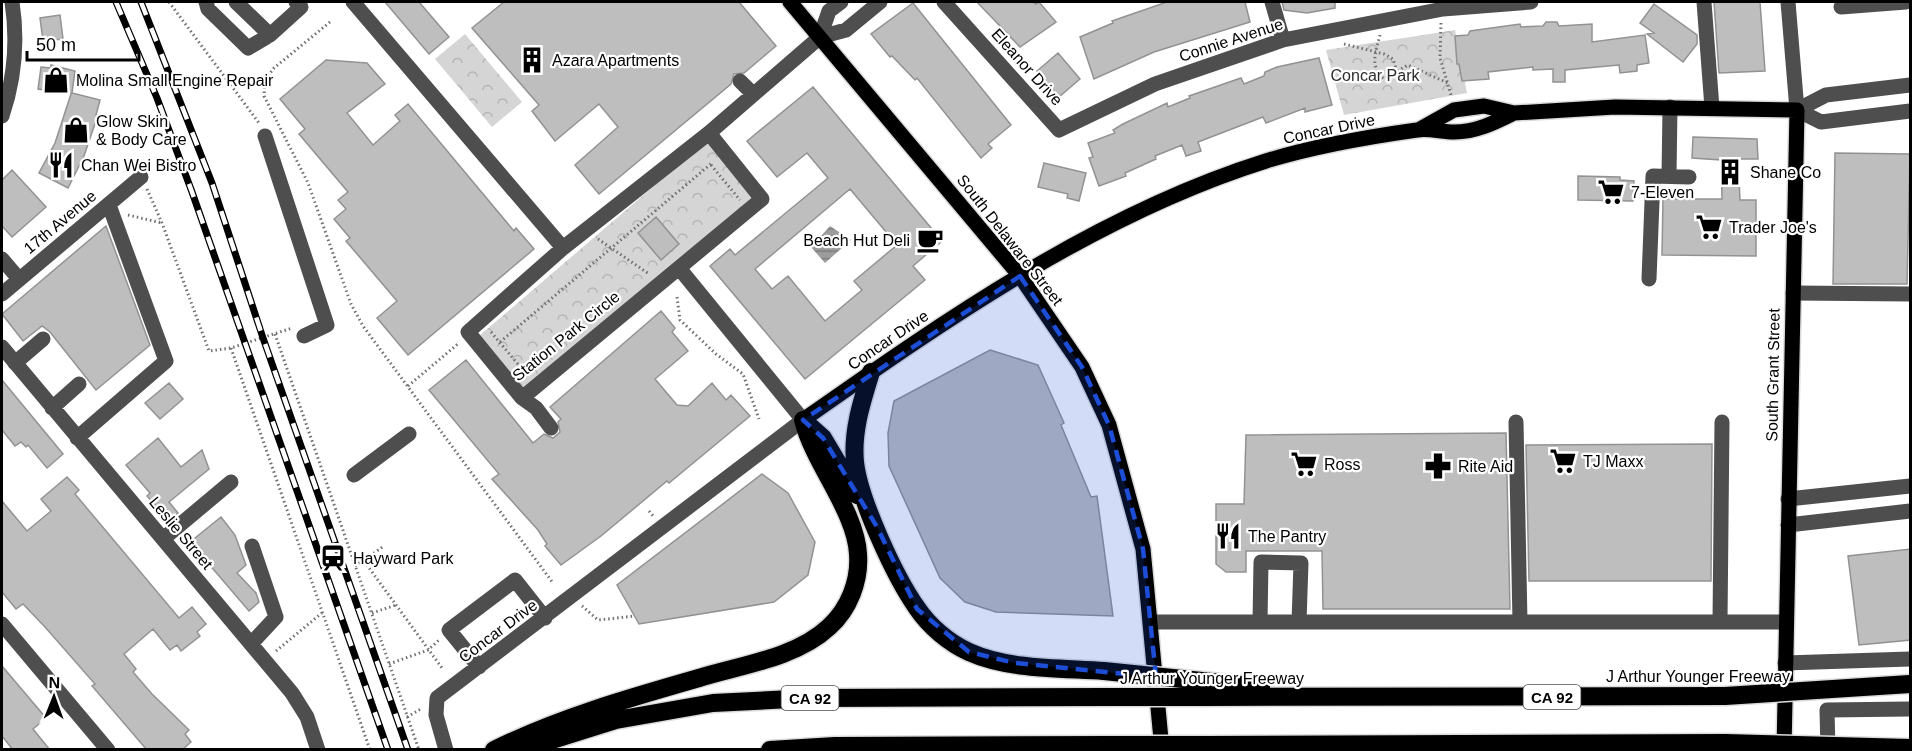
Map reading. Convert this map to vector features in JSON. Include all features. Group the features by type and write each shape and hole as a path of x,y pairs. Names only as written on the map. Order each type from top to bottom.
{"highway":[{"path":"871,372 858,419 855,462 859,483 903,586 931,626 969,652 989,659 1104,671 1202,689"},
{"path":"803,420 823,438 877,528"},
{"path":"494,750 537,730 601,707 789,651 829,628 844,611 852,595 858,571 858,552 850,524 812,447 803,420"},
{"path":"1725,696 1911,684"},
{"name":"J Arthur Younger Freeway","path":"520,750 616,720 713,703 811,698 1106,697 1202,689 1379,697 1911,693"},
{"path":"770,750 867,745 1725,743 1859,749 1911,748"}],"main road":[{"name":"South Delaware Street","path":"790,2 1020,276 1082,367 1109,424 1143,549 1152,622 1162,750"},
{"name":"Concar Drive","path":"1420,129 1454,111 1484,106 1514,113 1615,107 1797,110"},
{"name":"South Grant Street","path":"1784,750 1797,110"},
{"name":"Concar Drive","path":"803,420 871,372 1020,276 1119,222 1220,177 1268,161 1316,149 1420,129 1455,132 1478,129 1514,113"}],"street":[{"path":"2,116 11,89 9,25 12,2"},
{"path":"206,2 208,9 248,48 270,35 301,7 296,2"},
{"path":"236,2 270,35"},
{"path":"352,2 563,248"},
{"path":"820,37 829,11 841,2"},
{"path":"470,333 468,332 563,248 709,133 820,37 846,30 880,2"},
{"name":"Eleanor Drive","path":"945,2 1059,130"},
{"path":"1272,2 1283,40"},
{"name":"Connie Avenue","path":"1059,130 1155,84 1283,40 1383,22 1442,5 1531,2"},
{"path":"1704,2 1712,108"},
{"name":"South Grant Street","path":"1788,2 1797,110"},
{"path":"1840,7 1906,2"},
{"path":"740,81 753,94"},
{"name":"Concar Drive","path":"1797,110 1826,95 1911,85"},
{"path":"1670,176 1671,107"},
{"name":"Concar Drive","path":"1797,110 1821,122 1911,111"},
{"name":"Station Park Circle","path":"470,333 522,398 762,199 709,133"},
{"path":"265,136 327,325 300,332"},
{"path":"1650,279 1653,176 1689,177"},
{"name":"17th Avenue","path":"2,294 115,207 141,177"},
{"path":"77,438 166,361 115,207"},
{"path":"2,259 19,279"},
{"path":"679,268 803,420"},
{"path":"1793,293 1911,294"},
{"path":"15,363 43,339"},
{"name":"Leslie Street","path":"2,347 301,705 318,749"},
{"path":"52,408 79,384"},
{"path":"522,398 536,408 551,428"},
{"name":"Concar Drive","path":"446,750 436,715 437,698 803,420"},
{"path":"1516,422 1520,622"},
{"path":"1720,622 1722,422"},
{"path":"354,475 409,434"},
{"path":"163,539 231,482"},
{"path":"1788,499 1911,486"},
{"path":"1788,525 1911,511"},
{"path":"251,644 276,617 252,546"},
{"path":"1260,622 1261,562 1300,563 1299,622"},
{"path":"479,667 449,630 515,580 545,618"},
{"path":"1152,622 1786,622"},
{"path":"2,624 108,750"},
{"path":"1785,663 1911,659"},
{"path":"1911,709 1827,710 1830,750 1911,748"}],"path":[{"path":"169,2 233,85 256,118 265,136"},
{"path":"1442,5 1440,58 1450,84 1451,96 1458,95"},
{"path":"330,22 274,68 266,80 264,96 308,183 351,304 363,326 553,583"},
{"path":"1383,22 1374,65 1377,74 1384,79 1408,64 1450,84"},
{"path":"1336,30 1338,43 1376,54 1384,54 1393,59 1398,71"},
{"path":"500,342 716,160"},
{"path":"711,165 741,201 732,208"},
{"path":"141,177 162,223 209,351 216,352 275,334 300,332"},
{"path":"115,207 139,220 162,223"},
{"path":"596,238 652,276"},
{"path":"677,297 680,320 716,354 743,374 759,419"},
{"path":"488,328 530,379"},
{"path":"408,386 470,333"},
{"path":"275,334 419,750"},
{"path":"231,348 370,750"},
{"path":"355,566 384,546"},
{"path":"364,561 442,668"},
{"path":"371,613 396,605"},
{"path":"582,606 598,620 635,616"},
{"path":"265,661 322,612"},
{"path":"389,664 428,650 449,630"}],"highlighted area":[{"path":"1020,276 1082,367 1109,425 1143,549 1156,677 1015,663 969,652 917,609 877,527 823,438 803,420"}],"green space":[{"name":"Concar Park","path":"1455,30 1467,93 1344,115 1326,50"},
{"path":"465,34 522,102 492,127 435,59"},
{"path":"709,139 758,196 521,391 479,336"}],"shaded area":[{"path":"830,226 851,240 825,263 811,247"}],"building":[{"path":"385,2 419,2 449,37 429,54"},
{"path":"504,2 739,2 776,46 744,73 734,74 731,84 599,194 575,165 618,127 599,104 555,141 532,111 539,105 472,28"},
{"path":"977,2 1033,2 1036,4 1039,2 1056,22 1020,47"},
{"path":"1167,2 1245,2 1250,22 1154,52 1094,79 1080,37 1113,23 1112,21"},
{"path":"1282,2 1335,2 1335,8 1307,13 1284,10"},
{"path":"1714,2 1760,2 1765,71 1719,73"},
{"path":"913,3 1011,125 988,144 992,148 981,158 917,78 915,80 892,56 890,57 871,34"},
{"path":"1654,4 1697,35 1697,44 1683,62 1647,34 1654,33 1640,23"},
{"path":"60,15 63,39 43,41 40,18"},
{"path":"1546,22 1557,22 1559,26 1592,24 1592,42 1645,35 1649,63 1637,65 1637,71 1620,73 1619,65 1565,70 1565,82 1553,82 1553,69 1533,70 1533,67 1488,72 1489,79 1462,81 1459,64 1457,64 1455,36 1468,35 1470,31 1520,24 1521,27 1543,26"},
{"path":"1058,53 1080,79 1059,97 1037,71"},
{"path":"1319,58 1332,105 1305,112 1305,108 1266,123 1263,117 1198,142 1201,151 1186,156 1182,145 1155,156 1156,159 1125,173 1126,176 1099,186 1089,158 1093,157 1088,143 1115,133 1113,130 1123,124 1167,103 1168,107 1190,98 1189,96 1241,78 1244,84 1264,76 1265,72 1277,67"},
{"path":"326,60 367,63 385,84 347,113 373,145 400,121 395,115 408,104 514,231 516,228 534,249 408,355 377,318 397,301 346,241 350,238 334,219 346,209 338,200 348,192 299,134 305,129 280,99"},
{"path":"51,65 75,71 72,93 100,100 96,115 98,115 84,156 68,188 39,173 55,143 71,94 38,89 41,67 51,68"},
{"path":"813,87 942,241 913,266 925,280 805,379 710,266 730,249 735,255 828,178 807,153 777,177 747,141","holes":["850,189 897,245 854,281 862,290 825,321 788,276 772,289 755,269"]},
{"name":"Trader Joe's","path":"1693,137 1757,139 1758,159 1738,159 1740,200 1756,200 1756,256 1662,255 1663,199 1722,199 1721,160 1692,158"},
{"path":"1835,153 1910,154 1907,284 1833,284"},
{"path":"1044,163 1086,173 1079,201 1067,198 1068,194 1038,187"},
{"path":"12,170 46,207 12,237 2,226 2,180"},
{"path":"1578,176 1620,177 1620,180 1634,181 1633,201 1578,200"},
{"path":"656,217 679,244 661,260 638,233"},
{"path":"106,226 150,345 96,390 50,332 42,326 23,341 2,314"},
{"path":"661,311 675,328 672,332 688,351 655,379 677,405 688,406 712,383 726,400 731,395 750,416 669,483 667,481 601,536 561,565 545,546 547,544 538,530 492,479 499,474 429,390 466,360 533,443 544,434 553,438 560,432 558,422 561,419 550,407"},
{"path":"990,350 1038,365 1064,423 1061,425 1091,497 1097,496 1113,616 996,612 965,602 940,578 889,466 888,433 894,401"},
{"path":"2,380 63,454 47,468 28,445 26,447 21,442 15,446 2,430"},
{"path":"169,383 183,399 160,419 145,403"},
{"path":"1506,433 1510,609 1323,609 1322,551 1246,551 1246,572 1226,572 1216,564 1216,504 1244,504 1246,435"},
{"path":"158,438 181,467 202,450 209,469 169,502 178,513 169,520 147,496 150,493 126,465"},
{"path":"1712,444 1711,581 1529,581 1526,445"},
{"path":"762,474 788,493 815,542 808,575 774,602 639,624 617,585"},
{"path":"67,477 79,490 75,494 179,618 192,607 206,624 197,632 200,636 181,651 177,645 170,650 153,629 124,654 136,669 133,672 189,730 185,734 191,742 182,750 147,750 92,686 95,684 45,627 23,604 16,609 2,592 2,501 27,531 51,511 41,499"},
{"path":"221,517 235,535 246,565 237,573 256,593 259,602 249,611 190,542"},
{"path":"1911,549 1911,640 1859,645 1848,556"},
{"path":"2,666 46,718 33,729 50,750 13,750 2,736"}],"railway":[{"path":"116,2 157,98 192,192 388,750"},
{"path":"141,2 212,183 263,338 408,750"}],"place":[{"name":"Azara Apartments","path":"532,60"},
{"name":"Molina Small Engine Repair","path":"56,80"},
{"name":"Glow Skin & Body Care","path":"76,130"},
{"name":"Chan Wei Bistro","path":"61,165"},
{"name":"Shane Co","path":"1730,172"},
{"name":"7-Eleven","path":"1611,192"},
{"name":"Trader Joe's","path":"1709,227"},
{"name":"Beach Hut Deli","path":"930,240"},
{"name":"TJ Maxx","path":"1563,461"},
{"name":"Ross","path":"1304,464"},
{"name":"Rite Aid","path":"1438,466"},
{"name":"The Pantry","path":"1228,536"},
{"name":"Hayward Park","path":"333,558"}]}
